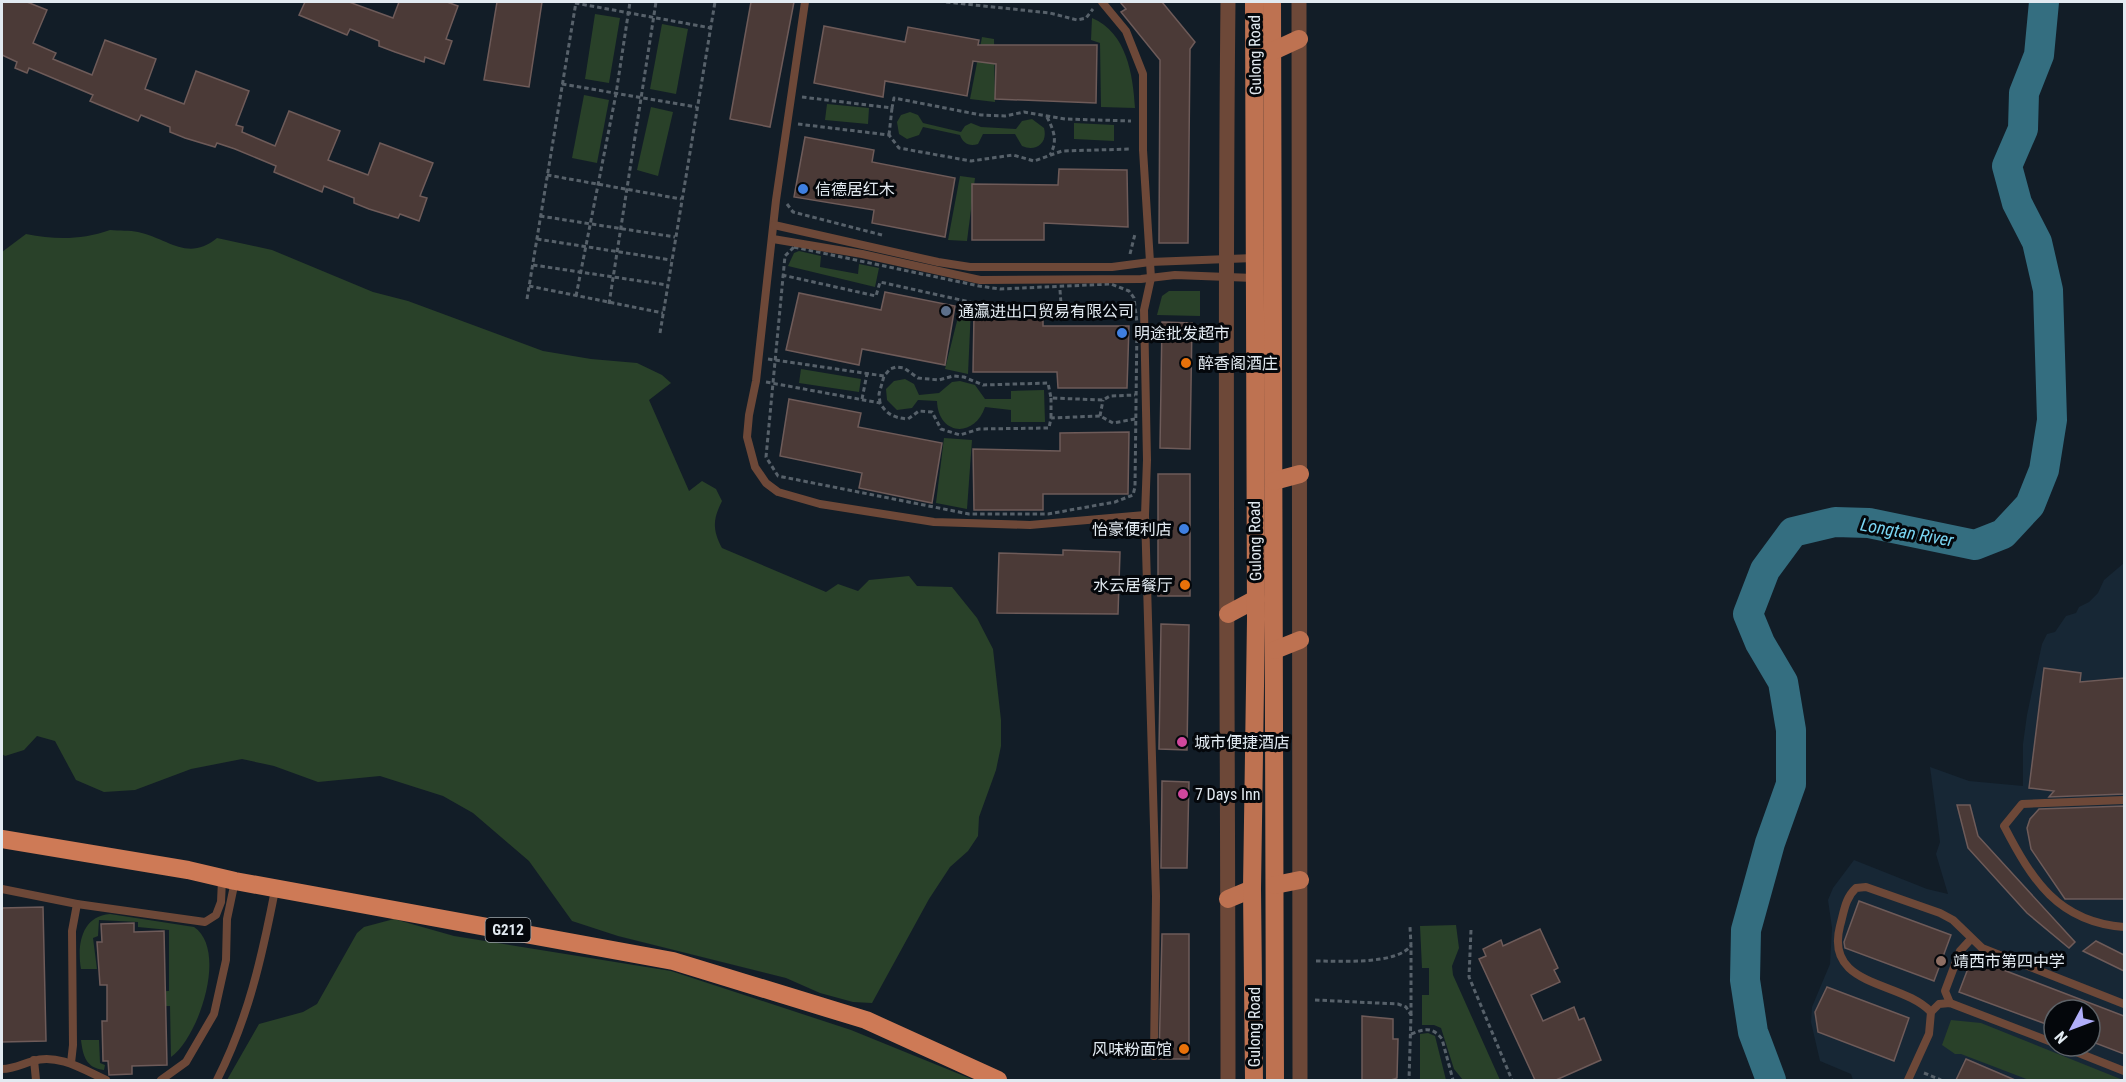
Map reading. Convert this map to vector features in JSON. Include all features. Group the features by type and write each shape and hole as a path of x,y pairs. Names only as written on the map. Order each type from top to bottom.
{"highway":[{"name":"G212","path":"2,839 673,961 866,1020 998,1080"}],"main road":[{"name":"Gulong Road","path":"1254,2 1256,599 1252,889 1254,1080"},
{"name":"Gulong Road","path":"1272,2 1275,1080"},
{"path":"1272,51 1299,39"},
{"path":"1274,481 1300,474"},
{"path":"1228,614 1256,599"},
{"path":"1275,650 1300,640"},
{"path":"1275,885 1300,880"},
{"path":"1228,899 1252,889"}],"street":[{"path":"1228,2 1225,260 1227,276 1228,1080"},
{"path":"1299,2 1300,1080"}],"lane":[{"path":"805,2 747,437 750,453 766,483 778,492 873,513 969,525 1030,525 1145,515"},
{"path":"1100,6 1126,32 1143,74 1143,150 1151,278 1144,310 1145,515 1156,896 1154,1056"},
{"path":"774,225 955,265 1112,267 1150,262 1254,258"},
{"path":"772,239 862,254 980,280 1151,278 1175,275 1254,278"},
{"path":"2124,800 2022,804 2004,826 2025,864 2054,901 2091,922 2124,927"},
{"path":"2,888 77,904 205,922 216,915 229,880"},
{"path":"161,1080 186,1062 214,1014 226,960 229,880"},
{"path":"217,1080 233,1048 251,1001 276,888"},
{"path":"1931,1012 1916,1000 1863,978 1849,969 1841,959 1838,948 1839,932 1848,895 1856,888 1866,888 1940,913 1953,920 1982,948 2124,1004"},
{"path":"70,1064 73,1045 72,931 77,904"},
{"path":"1950,1003 1945,990 1960,951 1971,939"},
{"path":"1908,1080 1929,1034 1931,1012 1939,1004 1950,1003 2042,1038"},
{"path":"2091,1058 2124,1071"},
{"path":"2,1069 14,1069 34,1060 47,1059 70,1064 105,1080"},
{"path":"34,1060 36,1080"}],"path":[{"path":"527,299 576,2 628,10 711,28"},
{"path":"576,296 616,94 630,2"},
{"path":"609,304 656,2"},
{"path":"660,333 696,108 716,2"},
{"path":"946,2 1050,13 1077,20 1086,18 1100,6 1091,2"},
{"path":"562,84 696,108"},
{"path":"801,106 805,87"},
{"path":"792,94 803,98 892,108"},
{"path":"1143,150 1062,151 1034,161 1013,155 971,161 899,148 889,135 894,98 981,115 1005,116 1024,112 1047,117 1144,121"},
{"path":"796,134 800,115"},
{"path":"1047,117 1056,144 1050,156"},
{"path":"788,123 889,135"},
{"path":"547,175 681,199"},
{"path":"785,196 787,205 793,212 893,238"},
{"path":"540,216 591,222 675,237"},
{"path":"1123,257 1130,254 1135,244 1135,233"},
{"path":"537,239 671,260"},
{"path":"794,247 801,247 883,264 947,282 1000,289 1096,283 1121,286 1134,298 1137,308 1136,487 1133,495 1126,500 1048,514 969,514 778,476 766,457 783,276 785,256 794,247"},
{"path":"533,265 668,285"},
{"path":"768,273 876,296 880,282 980,304 1061,304 1137,308"},
{"path":"529,286 609,304 663,313"},
{"path":"1059,286 1061,304"},
{"path":"758,358 884,376"},
{"path":"896,367 904,368 918,378 939,380 953,376 964,377 983,385 1048,383 1051,398 1049,428 979,429 960,435 941,429 932,412 919,411 908,419 890,415 880,403 879,394 884,376 890,369 896,367"},
{"path":"862,399 867,374"},
{"path":"756,381 880,403"},
{"path":"1051,398 1103,400 1110,396 1146,395"},
{"path":"1100,416 1103,400"},
{"path":"1051,418 1100,416 1113,423 1136,419 1146,420"},
{"path":"1409,1080 1413,968 1410,927"},
{"path":"1471,930 1469,977 1512,1080"},
{"path":"1306,960 1382,959 1402,954 1411,945"},
{"path":"1309,1001 1398,1004 1406,1007 1411,1015"},
{"path":"1411,1034 1426,1029 1437,1033 1442,1038 1453,1080"},
{"path":"1914,1068 1941,1080"}],"shaded area":[{"path":"2124,563 2124,1080 1853,1080 1851,1074 1820,1061 1811,1022 1812,1007 1830,964 1832,928 1828,900 1833,888 1854,860 1927,889 1948,894 1936,854 1940,842 1930,767 1969,781 2023,786 2023,744 2042,644 2047,634 2055,632 2066,616 2076,613 2079,607 2089,602 2098,593 2104,580"}],"green space":[{"path":"595,14 620,18 609,83 585,79"},
{"path":"1092,18 1113,34 1126,56 1135,108 1101,107 1100,43 1091,40"},
{"path":"662,24 688,29 676,94 650,89"},
{"path":"982,37 994,39 995,102 970,99"},
{"path":"584,95 609,100 597,163 572,158"},
{"path":"827,104 869,108 868,124 825,120"},
{"path":"651,107 673,112 658,176 637,170"},
{"path":"910,112 918,115 923,123 961,132 971,123 981,127 1016,129 1022,121 1032,119 1044,128 1045,133 1040,145 1032,148 1022,146 1015,134 983,134 978,144 969,145 960,135 923,127 919,135 907,139 899,134 897,122 901,115"},
{"path":"1074,123 1114,125 1114,141 1074,139"},
{"path":"960,176 975,178 967,241 948,240"},
{"path":"110,230 138,232 178,247 197,248 217,238 272,250 373,292 408,301 543,351 591,359 637,363 662,375 671,383 649,400 689,491 702,481 716,489 722,501 715,524 722,548 826,592 838,584 858,591 869,580 909,576 917,586 952,587 977,618 993,649 1001,720 1001,746 996,770 979,817 978,836 968,851 950,867 929,899 872,1003 853,1002 820,993 786,978 618,936 572,921 529,861 473,813 443,796 380,776 318,782 274,766 242,759 191,769 135,790 104,792 76,780 55,741 37,736 24,750 5,756 2,754 2,252 26,234 68,238 89,236"},
{"path":"799,251 821,256 820,267 858,274 859,264 879,268 875,287 788,266 794,253"},
{"path":"1169,291 1200,291 1200,316 1157,315 1162,296"},
{"path":"961,305 971,308 968,374 945,369"},
{"path":"801,369 861,379 859,392 799,383"},
{"path":"905,379 914,384 919,395 939,393 952,382 960,381 975,385 985,399 1011,399 1011,391 1044,390 1045,422 1011,422 1011,410 985,407 973,424 957,429 943,421 937,401 918,400 912,408 897,410 887,400 886,389 894,381"},
{"path":"944,438 972,440 967,509 936,503"},
{"path":"110,914 194,927 204,938 209,954 206,993 191,1031 181,1047 171,1057 170,1006 136,1006 135,992 169,991 169,930 138,927 138,922 99,920 98,936 93,938 97,969 81,969 81,942 87,926 100,916"},
{"path":"394,919 454,936 671,971 851,1030 974,1080 227,1080 259,1024 303,1012 317,1004 357,933 364,927"},
{"path":"1456,925 1459,948 1452,966 1453,975 1500,1080 1463,1080 1454,1069 1441,1028 1434,1025 1422,1025 1422,995 1429,995 1429,968 1422,968 1420,926"},
{"path":"1951,1020 1981,1023 2042,1047 2042,1058 2068,1058 2123,1080 2029,1080 1961,1054 1955,1054 1942,1045"},
{"path":"1428,1033 1435,1036 1446,1080 1420,1080 1420,1034"},
{"path":"81,1040 99,1040 100,1063 105,1065 104,1070 89,1064"}],"building":[{"path":"2,2 27,2 47,10 33,43 56,53 53,59 92,75 105,40 156,59 145,89 184,104 196,71 249,91 236,125 243,127 242,132 275,146 289,111 340,131 328,160 368,175 380,143 433,163 420,196 427,198 419,221 400,214 398,218 369,209 354,203 354,198 324,186 322,192 274,172 276,166 235,149 217,143 215,147 185,138 170,132 170,127 141,115 138,121 90,101 93,95 29,68 27,73 15,68 17,62 2,55"},
{"path":"305,2 349,2 393,18 399,2 447,2 458,6 446,39 452,41 444,64 425,57 424,62 379,46 379,41 350,29 347,35 299,15"},
{"path":"497,2 542,2 529,87 484,80"},
{"path":"751,2 794,2 770,127 730,119"},
{"path":"1120,2 1162,2 1195,42 1190,49 1188,243 1159,243 1160,60 1121,12 1126,9"},
{"path":"824,26 905,42 908,27 979,40 978,45 1097,45 1096,103 995,99 996,64 973,61 967,96 885,81 883,97 814,83"},
{"path":"805,137 874,150 872,162 955,178 945,237 872,223 874,210 794,197"},
{"path":"1059,169 1127,170 1128,227 1044,223 1044,240 972,240 972,184 1058,185"},
{"path":"885,292 955,306 945,365 862,349 859,365 786,350 799,293 881,310"},
{"path":"974,314 1043,314 1043,326 1129,326 1127,388 1058,388 1057,372 973,372"},
{"path":"1162,322 1192,323 1190,449 1160,448"},
{"path":"789,399 861,413 858,427 942,443 932,503 859,488 862,473 780,456"},
{"path":"1129,432 1128,494 1043,494 1043,510 974,510 973,449 1060,451 1060,433"},
{"path":"1158,474 1190,474 1190,596 1158,596"},
{"path":"1063,550 1120,552 1118,614 997,613 999,553 1063,555"},
{"path":"1161,624 1189,625 1187,750 1159,749"},
{"path":"2044,668 2081,673 2080,682 2124,678 2124,794 2049,797 2054,791 2029,788"},
{"path":"1162,781 1189,782 1187,868 1161,868"},
{"path":"1957,805 1970,805 1978,836 2075,942 2069,948 2027,913 1968,848"},
{"path":"2124,806 2124,899 2065,899 2031,849 2027,828 2030,819 2039,809"},
{"path":"1859,901 1951,935 1934,981 1845,948 1844,942"},
{"path":"43,907 46,1041 2,1042 2,908"},
{"path":"134,923 134,932 164,931 167,1065 132,1066 132,1074 109,1075 108,1061 103,1061 102,1021 107,1021 107,985 100,985 97,942 102,942 101,924"},
{"path":"1540,929 1558,968 1554,970 1560,982 1531,995 1543,1021 1574,1007 1579,1020 1584,1018 1601,1060 1556,1080 1535,1080 1479,959 1486,956 1483,949 1501,940 1503,946"},
{"path":"1162,934 1189,934 1189,1059 1159,1059"},
{"path":"2096,941 2124,955 2124,971 2083,951"},
{"path":"1972,958 2077,998 2042,998 2042,1023 1959,992"},
{"path":"1827,987 1909,1018 1894,1061 1818,1032 1815,1012"},
{"path":"2102,1008 2124,1016 2124,1054 2102,1046"},
{"path":"1362,1016 1393,1019 1393,1039 1398,1039 1397,1078 1362,1080"},
{"path":"1966,1059 2015,1080 1956,1080"}],"waterway":[{"name":"Longtan River","path":"1771,1080 1753,1032 1745,980 1746,930 1770,843 1791,784 1791,730 1783,682 1760,643 1748,614 1765,570 1793,532 1835,522 1869,523 1975,545 2003,534 2030,505 2044,470 2052,420 2048,290 2037,242 2017,203 2007,166 2023,129 2024,93 2039,55 2044,2"}],"place":[{"name":"信德居红木","path":"803,189"},
{"name":"通瀛进出口贸易有限公司","path":"946,311"},
{"name":"明途批发超市","path":"1122,333"},
{"name":"醉香阁酒庄","path":"1186,363"},
{"name":"怡豪便利店","path":"1184,529"},
{"name":"水云居餐厅","path":"1185,585"},
{"name":"城市便捷酒店","path":"1182,742"},
{"name":"7 Days Inn","path":"1183,794"},
{"name":"靖西市第四中学","path":"1941,961"},
{"name":"风味粉面馆","path":"1184,1049"}]}
